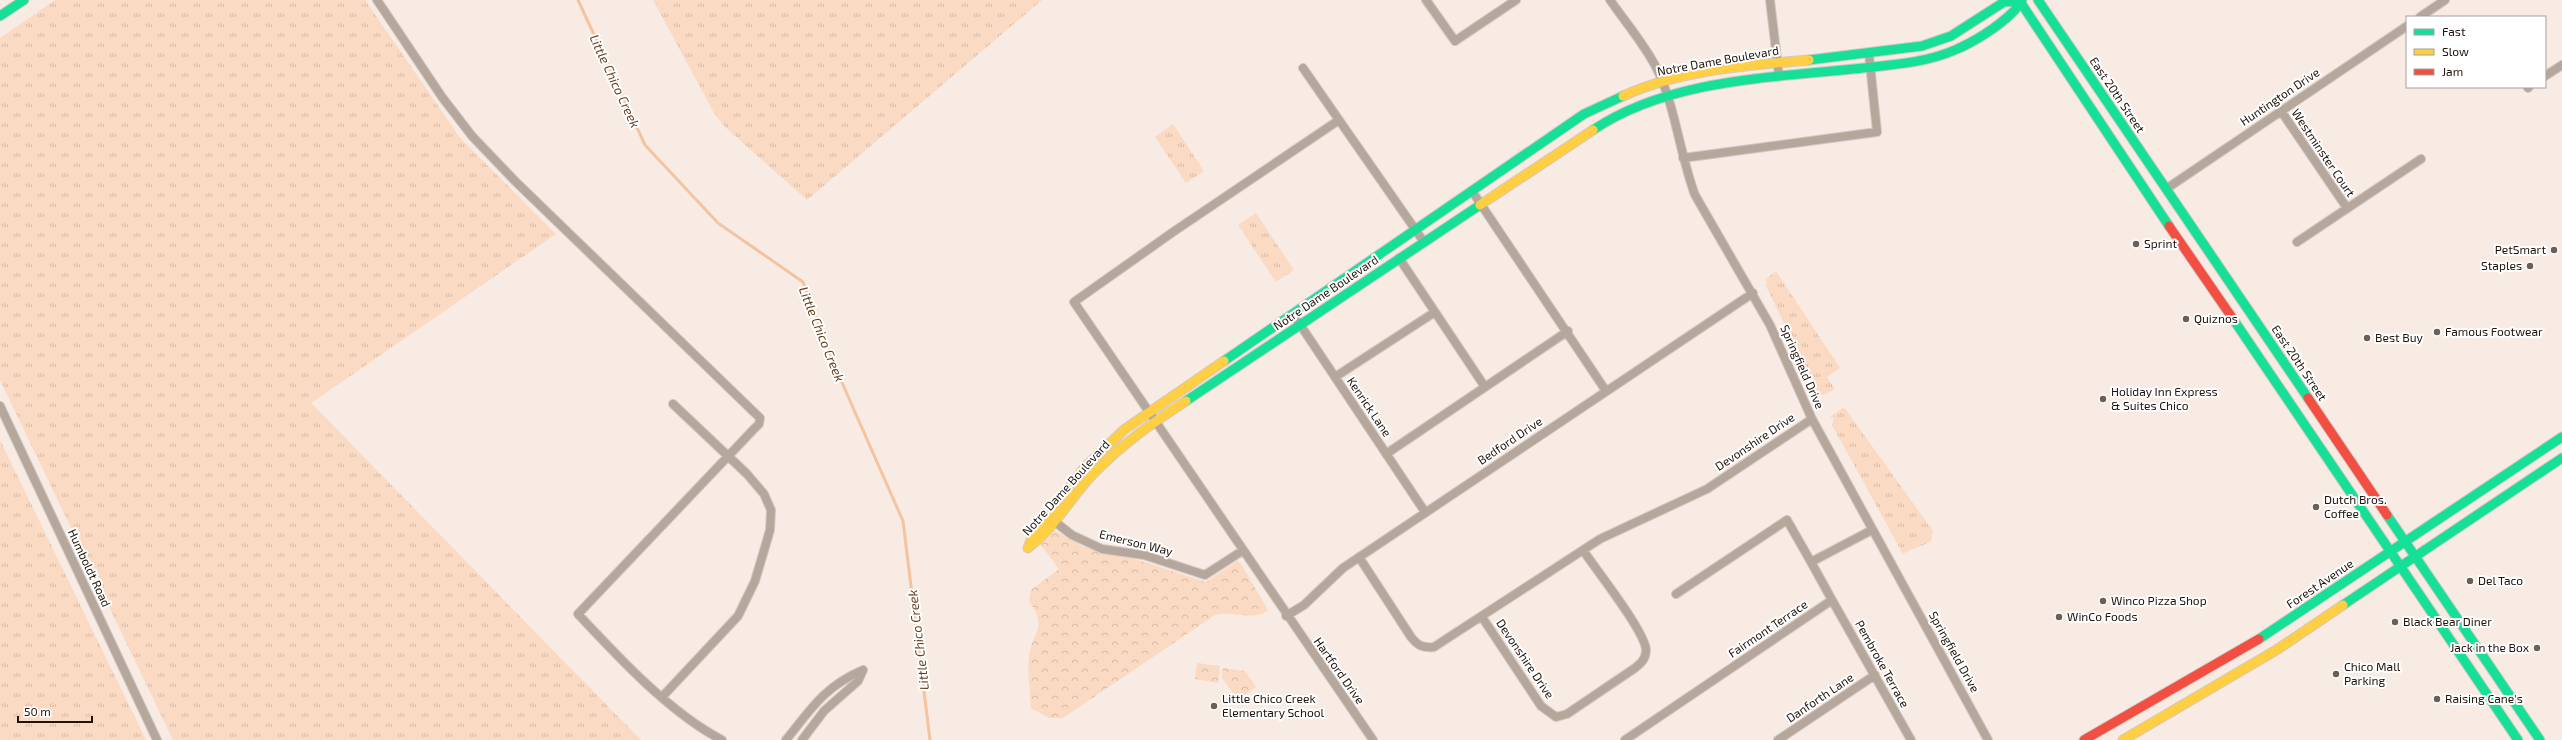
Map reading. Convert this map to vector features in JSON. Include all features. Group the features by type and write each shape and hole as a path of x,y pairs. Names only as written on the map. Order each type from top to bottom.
{"street":[{"path":"0,16 24,0"},
{"path":"377,0 442,98 472,136 516,182 760,418 759,424 578,614 662,697 700,729 722,740"},
{"path":"1426,0 1456,41 1516,0"},
{"name":"Springfield Drive","path":"1610,0 1647,53 1662,82 1668,96 1683,158 1695,195 1770,324 1812,419 1988,740"},
{"path":"1770,0 1779,76"},
{"path":"2020,0 2070,80 2518,740"},
{"name":"Notre Dame Boulevard","path":"1051,519 1085,467 1108,442 1584,114 1638,89 1662,82 1778,62 1869,54 1922,46 1951,36 2004,2 2020,0"},
{"name":"Notre Dame Boulevard","path":"1051,519 1128,439 1601,124 1625,111 1668,96 1709,86 1779,76 1927,59 1955,49 2012,14 2020,0"},
{"name":"East 20th Street","path":"2038,0 2540,740"},
{"path":"2421,16 2445,0"},
{"name":"Huntington Drive","path":"2166,189 2406,27"},
{"path":"1683,158 1878,132 1869,54"},
{"path":"2546,75 2562,65"},
{"path":"1303,68 1424,242"},
{"name":"Westminster Court","path":"2280,111 2346,208"},
{"name":"Hartford Drive","path":"1339,120 1173,232 1074,302 1286,616 1373,740"},
{"name":"Westminster Court","path":"2296,242 2421,158"},
{"path":"1472,191 1568,331 1606,391"},
{"path":"1400,258 1486,387"},
{"name":"Bedford Drive","path":"1286,616 1304,605 1343,568 1753,293"},
{"path":"1335,377 1435,312"},
{"name":"Kenrick Lane","path":"1293,314 1425,512"},
{"path":"1386,454 1568,331"},
{"path":"662,697 738,616 752,590 770,530 771,510 764,494 673,404"},
{"name":"Humboldt Road","path":"0,406 157,740"},
{"name":"Devonshire Drive","path":"1583,550 1639,632 1646,652 1643,661 1635,668 1567,714 1556,717 1541,706 1482,617 1583,550 1600,539 1707,489 1812,419"},
{"name":"Forest Avenue","path":"2084,740 2208,670 2390,552 2562,437"},
{"path":"2123,740 2255,663 2401,567 2562,458"},
{"name":"Emerson Way","path":"1051,519 1072,535 1102,549 1144,555 1205,575 1242,551"},
{"path":"1676,594 1787,520 1832,600"},
{"path":"1811,562 1872,530"},
{"path":"1359,557 1417,644 1425,648 1434,647 1482,617"},
{"name":"Pembroke Terrace","path":"1832,600 1911,740"},
{"name":"Fairmont Terrace","path":"1625,740 1832,600"},
{"path":"786,740 820,697 843,678 864,670 858,682 824,710 802,740"},
{"name":"Danforth Lane","path":"1778,740 1875,675"},
{"path":"2501,715 2516,705"},
{"path":"2508,726 2523,715"}],"green space":[{"path":"55,0 365,0 461,139 556,234 311,403 641,740 173,740 0,380 0,38"},
{"path":"653,0 1042,0 807,200 724,126 714,113"},
{"path":"1173,124 1204,171 1186,183 1155,137"},
{"path":"1256,213 1294,270 1276,282 1238,225"},
{"path":"1776,271 1840,368 1827,377 1835,389 1824,395 1818,394 1766,286 1767,282 1765,280"},
{"path":"1844,407 1933,531 1931,541 1903,554 1832,425 1834,418 1830,417"},
{"path":"0,440 146,740 0,740"},
{"path":"1054,530 1084,547 1101,553 1132,558 1206,582 1237,561 1241,564 1268,610 1250,616 1229,614 1215,615 1063,718 1049,718 1031,708 1028,662 1031,647 1038,629 1038,618 1029,601 1031,590 1059,569 1040,544"},
{"path":"1197,663 1220,666 1218,683 1195,679"},
{"path":"1223,668 1245,671 1256,687 1238,700 1222,678"}],"waterway":[{"name":"Little Chico Creek","path":"578,0 645,145 718,223 803,282 836,369 903,521 930,740"}],"traffic: fast":[{"path":"0,16 24,0"},
{"path":"2019,0 2169,226"},
{"path":"1593,130 1622,113 1685,91 1752,79 1905,63 1943,55 1986,34 2007,18 2022,0"},
{"path":"2038,0 2308,398"},
{"path":"1809,60 1922,46 1951,36 2004,2 2020,1"},
{"path":"1224,361 1584,114 1623,96"},
{"path":"1186,401 1480,205"},
{"path":"2231,316 2518,740"},
{"path":"2259,639 2562,437"},
{"path":"2343,605 2562,458"},
{"path":"2387,515 2540,740"}],"traffic: slow":[{"path":"1623,96 1667,80 1714,70 1809,60"},
{"path":"1480,205 1593,130"},
{"path":"1028,548 1034,533 1085,467 1125,429 1224,361"},
{"path":"1029,547 1047,530 1085,483 1104,463 1137,435 1186,401"},
{"path":"2123,740 2278,649 2343,605"}],"traffic: jam":[{"path":"2169,226 2231,316"},
{"path":"2308,398 2387,515"},
{"path":"2084,740 2259,639"}],"place":[{"name":"Sprint","path":"2136,244"},
{"name":"PetSmart","path":"2554,250"},
{"name":"Staples","path":"2530,266"},
{"name":"Quiznos","path":"2186,319"},
{"name":"Famous Footwear","path":"2437,332"},
{"name":"Best Buy","path":"2367,338"},
{"name":"Holiday Inn Express & Suites Chico","path":"2103,399"},
{"name":"Dutch Bros. Coffee","path":"2316,507"},
{"name":"Del Taco","path":"2470,581"},
{"name":"Winco Pizza Shop","path":"2103,601"},
{"name":"WinCo Foods","path":"2059,617"},
{"name":"Black Bear Diner","path":"2395,622"},
{"name":"Jack in the Box","path":"2537,648"},
{"name":"Chico Mall Parking","path":"2336,674"},
{"name":"Raising Cane's","path":"2437,699"},
{"name":"Little Chico Creek Elementary School","path":"1214,706"}]}
